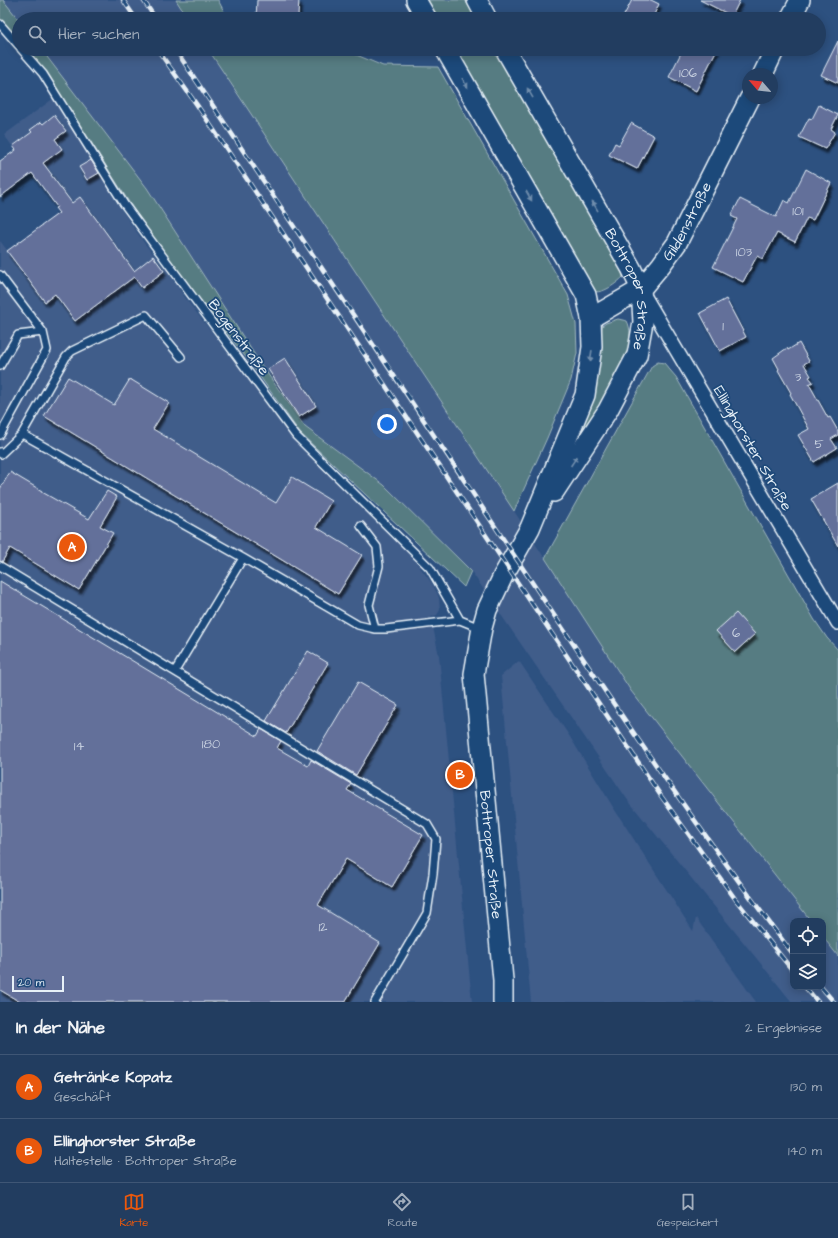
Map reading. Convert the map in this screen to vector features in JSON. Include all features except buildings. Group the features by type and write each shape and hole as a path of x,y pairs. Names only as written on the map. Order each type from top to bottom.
{"main road":[{"path":"416,0 423,12"},
{"path":"476,0 484,12"},
{"path":"794,12 800,0"},
{"name":"Bottroper Straße","path":"449,56 586,295 591,318 592,347 585,395 530,528"},
{"name":"Bottroper Straße","path":"503,1002 503,980 474,674 482,628 487,610 503,576 530,528 608,410 637,355 643,322 641,289 631,268 509,56"},
{"path":"766,68 772,56"},
{"name":"Gildenstraße","path":"591,318 641,289 661,265 677,243 747,104"}],"street":[{"name":"Ellinghorster Straße","path":"641,289 838,623"}],"lane":[{"path":"0,24 12,38"},
{"name":"Bogenstraße","path":"27,56 43,74 124,204 296,436 430,568 460,620"},
{"path":"0,274 43,332 47,350 0,435"},
{"path":"0,454 22,434 66,357 72,351 146,314 181,357"},
{"path":"0,366 18,335 43,332"},
{"path":"22,434 243,558 358,625 375,629 460,620 482,628"},
{"path":"361,526 377,548 379,566 369,605 375,629"},
{"path":"175,671 243,558"},
{"path":"0,566 427,824 436,839 433,874 427,913 375,1002"}],"shaded area":[{"path":"3,0 176,0 184,12 13,12"},
{"path":"46,56 213,56 514,511 631,691 809,918 790,918 790,990 826,990 826,941 838,956 838,1002 792,1002 627,799 471,571 384,485 305,427 260,363 147,188"},
{"path":"54,98 89,152 116,202 145,244 166,269 186,299 294,439 380,522 416,562 431,582 437,593 440,610 437,615 431,617 439,656 472,1002 0,1002 0,241 7,250 58,213 55,208 57,206 4,135"},
{"path":"519,661 570,737 693,931 696,918 756,1002 531,1002 501,676"}],"green space":[{"path":"0,0 3,0 13,12 12,34 0,21"},
{"path":"176,0 218,0 224,12 184,12"},
{"path":"425,0 465,0 472,12 432,12"},
{"path":"31,56 46,56 147,188 260,363 305,427 384,485 471,571 464,587 300,433 249,361 153,240 91,142"},
{"path":"213,56 359,56 383,66 438,67 568,295 576,324 577,353 571,380 514,511"},
{"path":"457,56 498,56 622,273 623,277 605,290 597,292 593,291"},
{"path":"618,319 627,321 630,341 618,375 545,493 600,346 602,326"},
{"path":"658,362 664,363 676,377 814,619 827,638 838,650 838,956 826,941 826,918 809,918 631,691 545,558 652,366"}],"railway":[{"path":"123,0 131,12"},
{"path":"143,0 151,12"},
{"path":"162,56 197,105 661,796 736,900 790,967"},
{"path":"180,56 603,688 715,849 790,950"},
{"path":"808,990 818,1002"},
{"path":"824,990 834,1002"}],"place":[{"name":"Getränke Kopatz","path":"72,547"},
{"name":"Ellinghorster Straße","path":"460,775"}]}
